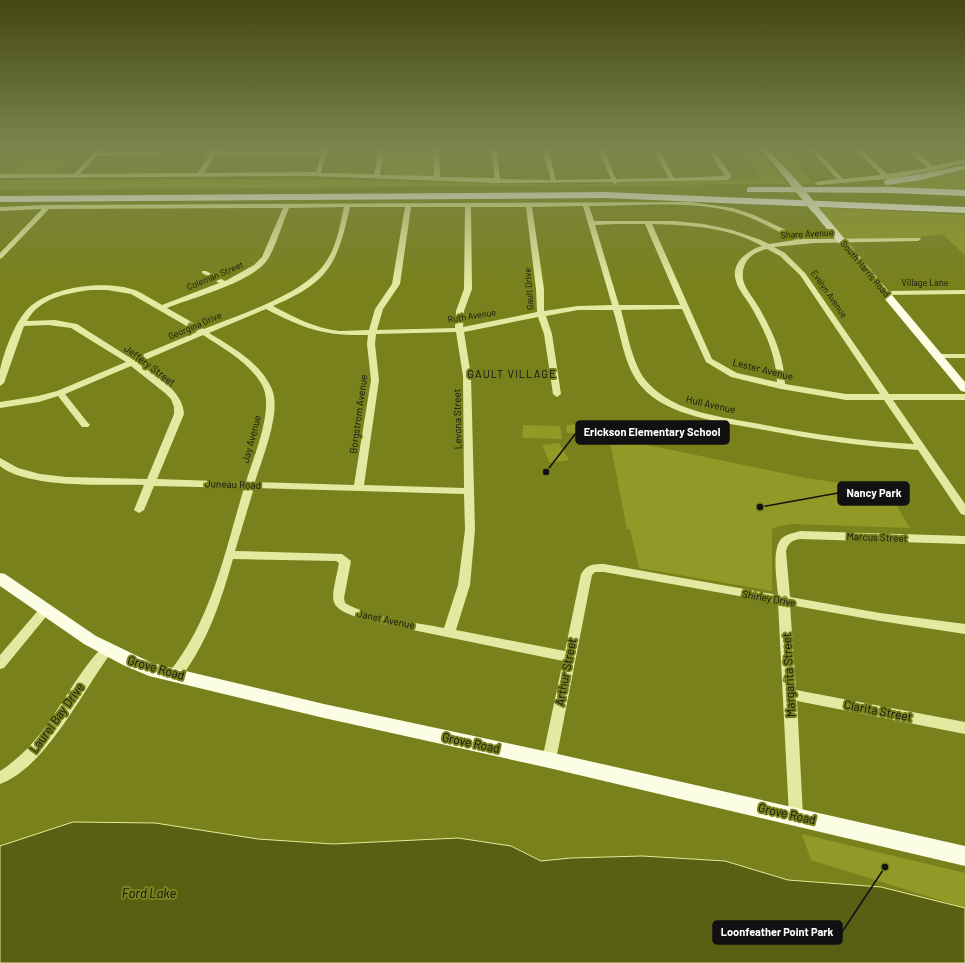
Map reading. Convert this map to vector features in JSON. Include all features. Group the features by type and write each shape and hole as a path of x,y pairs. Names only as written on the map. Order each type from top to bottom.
{"highway":[{"path":"0,194 207,193"},
{"path":"930,193 965,197"},
{"path":"0,199 582,194 965,210"},
{"path":"706,198 720,196 908,202 965,197"}],"main road":[{"name":"South Harris Road","path":"801,193 965,389"},
{"name":"Grove Road","path":"0,578 106,650 142,666 324,711 549,760 965,856"}],"street":[{"path":"0,209 47,207 691,204 722,207 752,216 803,241"},
{"name":"Levona Street","path":"448,632 464,585 470,530 467,376 460,330 460,311 468,289 468,205"},
{"name":"Gault Drive","path":"529,205 540,289 538,299 541,314 548,334 557,394"},
{"name":"Hull Avenue","path":"586,205 638,378 650,391 679,408 698,414 822,439 865,444 920,447"},
{"name":"Coleman Street","path":"161,308 247,274 259,266 265,258 287,206"},
{"name":"Georgina Drive","path":"0,405 39,399 60,393 267,306 306,286 328,267 335,254 347,206"},
{"name":"Borgstrom Avenue","path":"358,488 376,380 371,344 372,332 379,309 396,284 408,206"},
{"path":"0,257 47,207"},
{"name":"Evelyn Avenue","path":"591,223 683,224 726,231 768,246 789,259 802,274 965,512"},
{"name":"Lester Avenue","path":"648,223 709,360 734,376 781,386 846,396 888,398 965,397"},
{"name":"Share Avenue","path":"781,386 780,366 776,349 739,280 737,272 738,266 744,258 755,250 768,246 803,241 918,239"},
{"path":"204,272 224,283"},
{"name":"Jay Avenue","path":"22,324 25,315 34,307 50,298 64,293 93,288 123,289 134,292 161,308 203,333 251,365 267,386 270,400 267,426 230,555 206,627 184,664 175,675"},
{"name":"Village Lane","path":"885,293 965,292"},
{"name":"Ruth Avenue","path":"267,306 304,326 329,332 460,330 578,308 685,307"},
{"name":"Jeffery Street","path":"22,324 45,322 75,327 132,363 164,387 179,405 179,414 152,482 139,510"},
{"path":"0,383 22,324"},
{"path":"937,356 965,356"},
{"path":"60,393 85,425"},
{"name":"Juneau Road","path":"0,461 20,472 40,477 66,480 469,491"},
{"name":"Marcus Street","path":"790,537 800,535 965,540"},
{"name":"Margarita Street","path":"790,537 783,544 781,551 796,816"},
{"name":"Janet Avenue","path":"230,555 338,557 345,561 338,598 340,605 350,611 369,617 568,657"},
{"name":"Shirley Drive","path":"584,585 587,574 592,568 604,568 880,618 965,629"},
{"name":"Arthur Street","path":"549,760 568,657 584,585"},
{"path":"0,664 46,610"},
{"name":"Laurel Bay Drive","path":"0,778 19,767 41,744 95,663 106,650"},
{"name":"Clarita Street","path":"790,694 965,728"}],"shaded area":[{"path":"817,207 965,215 965,255 942,234 908,239 845,239"},
{"path":"587,424 590,433 567,433 566,425"},
{"path":"523,425 560,426 562,439 522,437"},
{"path":"609,437 806,478 887,490 910,528 793,524 778,526 772,529 772,591 639,568 630,529 627,529"},
{"path":"559,443 569,460 550,463 542,445"},
{"path":"802,834 965,873 965,908 811,860"}],"water":[{"name":"Ford Lake","path":"73,822 155,823 258,839 333,844 458,838 511,846 541,861 571,858 642,856 725,861 788,880 881,887 965,908 965,963 0,963 0,846"}],"place":[{"name":"Erickson Elementary School","path":"546,472"},
{"name":"Nancy Park","path":"760,507"},
{"name":"Loonfeather Point Park","path":"885,867"}],"district":[{"name":"GAULT VILLAGE","path":"512,374"}]}
